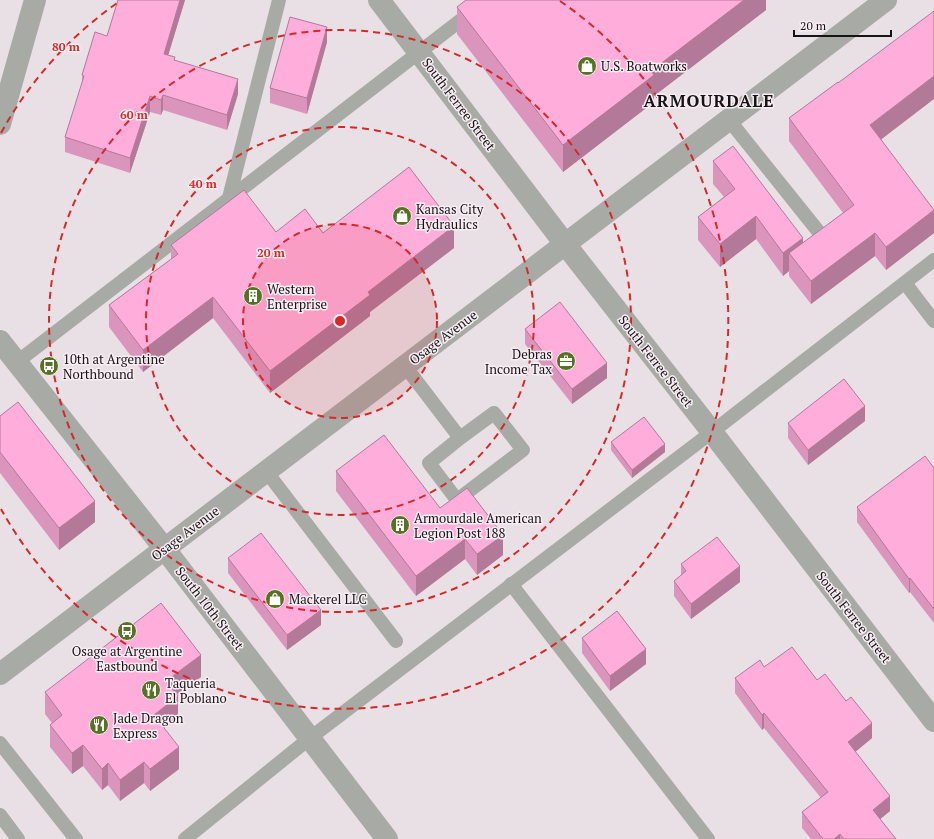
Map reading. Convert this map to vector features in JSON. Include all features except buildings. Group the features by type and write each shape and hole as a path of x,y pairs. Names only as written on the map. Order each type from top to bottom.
{"street":[{"path":"0,124 35,0"},
{"name":"South Ferree Street","path":"379,0 934,721"},
{"name":"Osage Avenue","path":"0,674 886,0"},
{"name":"South 10th Street","path":"0,341 164,548 387,839"}],"lane":[{"path":"229,198 279,0"},
{"path":"17,362 487,0"},
{"path":"729,120 818,231"},
{"path":"185,839 310,738 712,432 934,260"},
{"path":"904,283 934,321"},
{"path":"405,366 460,438"},
{"path":"494,413 523,450 457,500 429,463 460,438 494,413"},
{"path":"266,471 396,641"},
{"path":"511,584 708,839"},
{"path":"0,743 76,839"},
{"path":"0,815 18,839"}],"place":[{"name":"U.S. Boatworks","path":"587,66"},
{"name":"Kansas City Hydraulics","path":"402,216"},
{"name":"Western Enterprise","path":"253,296"},
{"name":"Debras Income Tax","path":"566,361"},
{"name":"10th at Argentine Northbound","path":"49,366"},
{"name":"Armourdale American Legion Post 188","path":"400,525"},
{"name":"Mackerel LLC","path":"275,599"},
{"name":"Osage at Argentine Eastbound","path":"127,631"},
{"name":"Taqueria El Poblano","path":"151,690"},
{"name":"Jade Dragon Express","path":"99,725"}],"district":[{"name":"ARMOURDALE","path":"709,101"}]}
